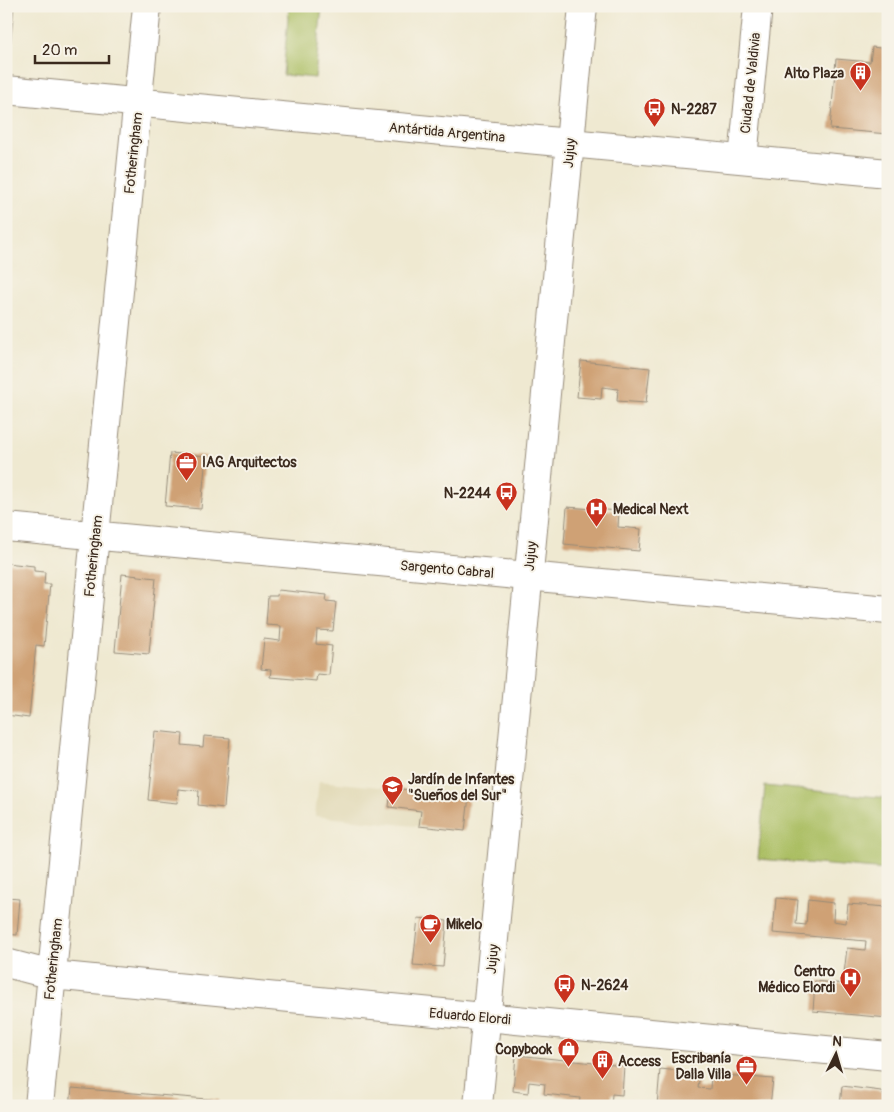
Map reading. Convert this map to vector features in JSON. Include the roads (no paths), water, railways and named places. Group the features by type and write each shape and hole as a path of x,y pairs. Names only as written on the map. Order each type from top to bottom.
{"street":[{"name":"Fotheringham","path":"39,1106 147,6"},
{"name":"Jujuy","path":"478,1106 583,6"},
{"name":"Ciudad de Valdivia","path":"743,159 758,6"},
{"name":"Antártida Argentina","path":"6,90 888,173"},
{"name":"Sargento Cabral","path":"6,527 888,610"},
{"name":"Eduardo Elordi","path":"6,963 52,975 888,1056"},
{"name":"Eduardo Elordi","path":"6,981 52,975"}],"place":[{"name":"Alto Plaza","path":"860,92"},
{"name":"N-2287","path":"655,128"},
{"name":"IAG Arquitectos","path":"186,481"},
{"name":"N-2244","path":"507,512"},
{"name":"Medical Next","path":"597,528"},
{"name":"Jardín de Infantes \"Sueños del Sur\"","path":"392,806"},
{"name":"Mikelo","path":"430,943"},
{"name":"Centro Médico Elordi","path":"851,998"},
{"name":"N-2624","path":"565,1004"},
{"name":"Copybook","path":"568,1068"},
{"name":"Access","path":"602,1080"},
{"name":"Escribanía Dalla Villa","path":"747,1085"}]}
